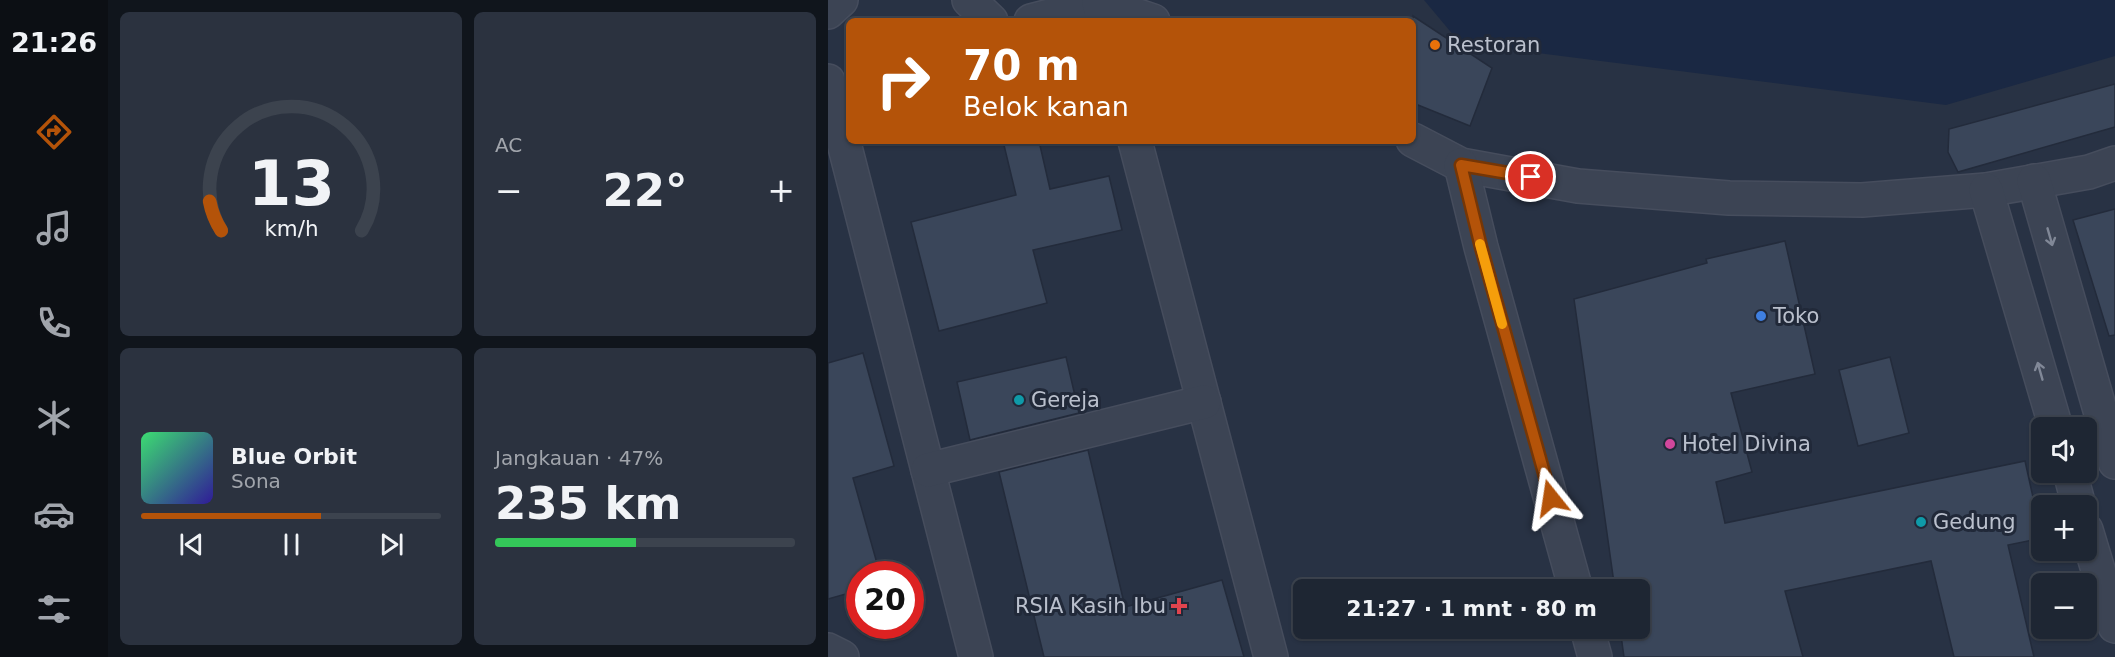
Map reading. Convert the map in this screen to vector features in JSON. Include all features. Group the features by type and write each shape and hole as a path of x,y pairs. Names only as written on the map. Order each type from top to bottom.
{"street":[{"path":"828,12 841,0"},
{"path":"969,0 988,18"},
{"path":"1054,18 1101,12 1136,18"},
{"path":"828,72 846,68"},
{"path":"828,81 976,657"},
{"path":"1416,142 1461,165 1578,186 1729,198 1862,200 1986,190 2089,172 2115,163"},
{"path":"1136,144 1272,657"},
{"path":"1461,165 1481,247 1573,579"},
{"path":"2034,181 2115,462"},
{"path":"1986,190 2053,417"},
{"path":"928,470 1204,402"},
{"path":"2095,561 2115,627"},
{"path":"1590,639 1595,657"},
{"path":"828,650 842,657"}],"water":[{"path":"1424,0 2115,0 2115,56 1946,105 1460,43"}],"building":[{"path":"1413,16 1492,68 1470,126 1416,104 1416,18"},
{"path":"2115,84 2115,127 1958,172 1948,152 1949,129"},
{"path":"1004,144 1040,144 1050,189 1109,176 1122,230 1033,250 1047,303 939,331 911,222 1016,195"},
{"path":"2115,209 2115,335 2109,336 2073,220"},
{"path":"1785,241 1815,374 1731,393 1752,472 1716,482 1725,523 2025,461 2033,495 2031,540 2008,545 2034,657 1954,657 1931,561 1785,591 1803,657 1624,657 1622,639 1650,639 1650,579 1613,579 1574,299 1707,263 1706,259"},
{"path":"863,353 894,466 853,478 876,561 846,561 846,594 828,599 828,363"},
{"name":"Gereja","path":"1066,357 1079,413 970,440 957,382"},
{"path":"1890,357 1909,433 1858,446 1839,370"},
{"path":"1088,450 1125,607 1222,580 1244,657 1044,657 999,472"}],"slow traffic":[{"path":"1480,244 1502,324"}],"place":[{"name":"Restoran","path":"1435,45"},
{"name":"Toko","path":"1761,316"},
{"name":"Gereja","path":"1019,400"},
{"name":"Hotel Divina","path":"1670,444"},
{"name":"Gedung","path":"1921,522"},
{"name":"RSIA Kasih Ibu","path":"1179,606"}],"route":[{"path":"1531,177 1461,165 1481,247 1551,498"}]}
